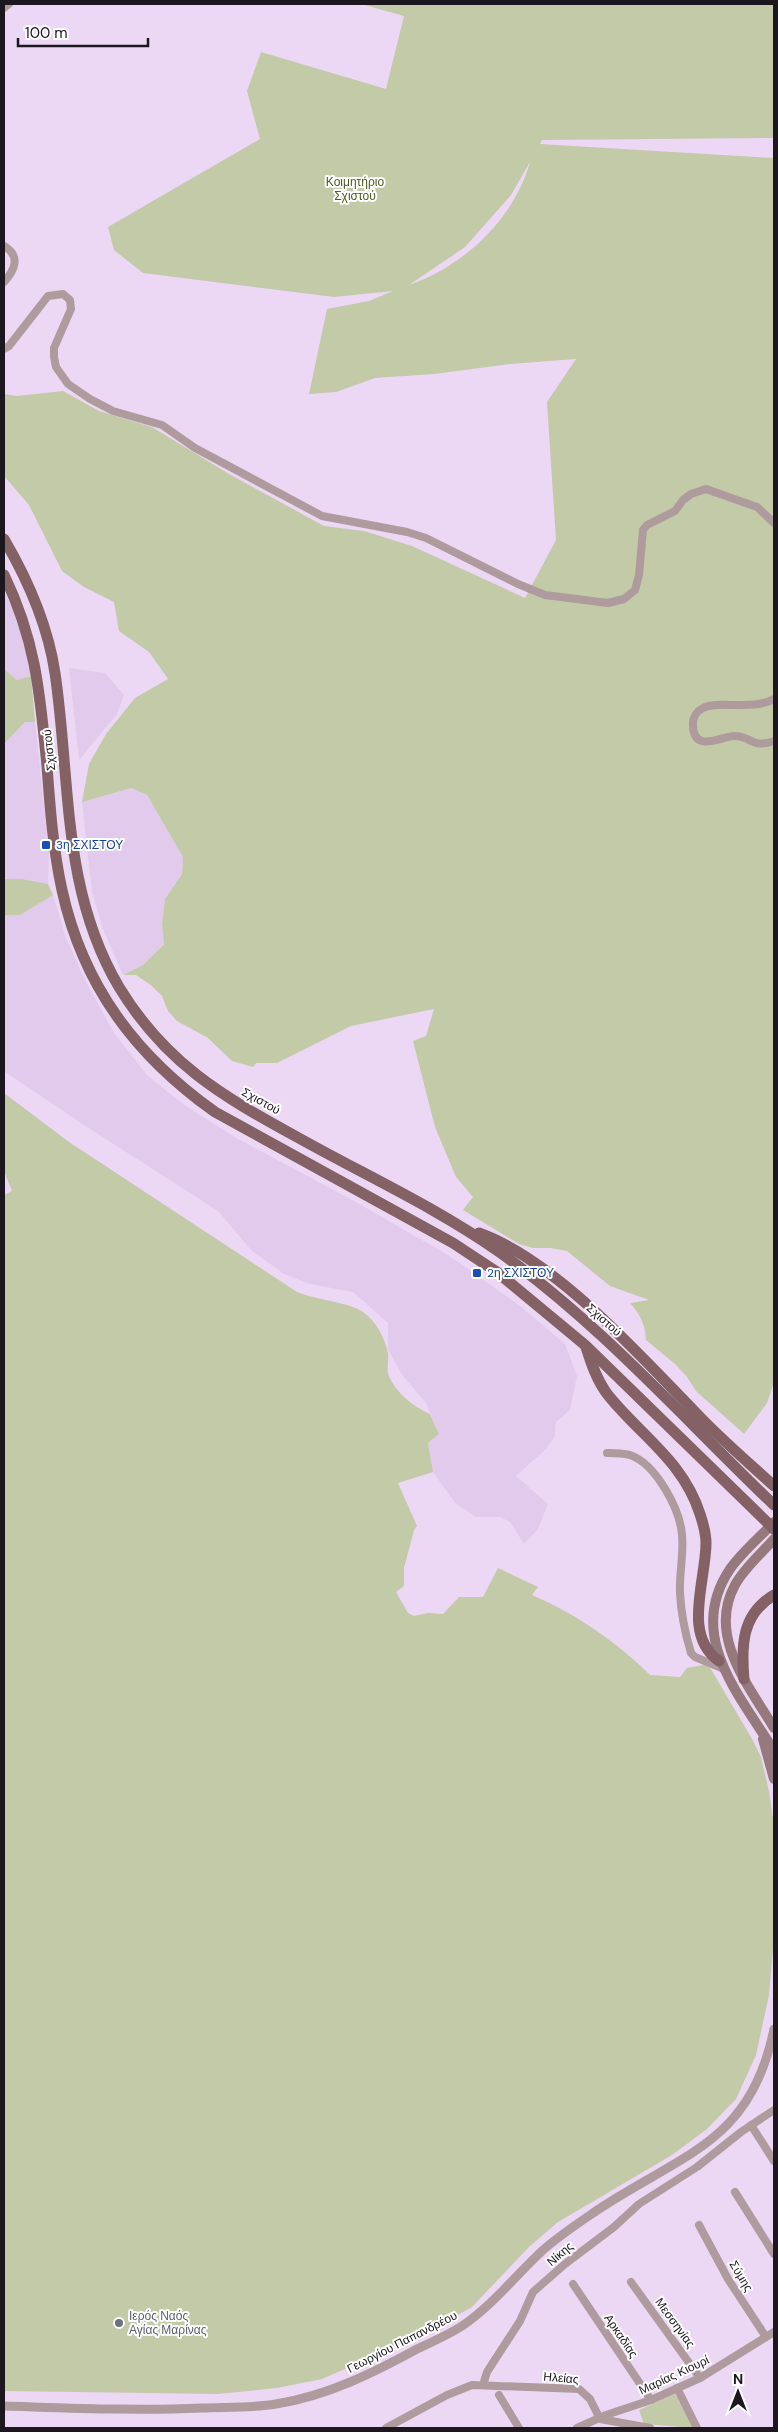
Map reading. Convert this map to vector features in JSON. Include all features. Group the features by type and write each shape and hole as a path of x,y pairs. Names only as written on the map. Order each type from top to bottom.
{"main road":[{"name":"Σχιστού","path":"4,539 30,589 52,656 70,830 84,907 92,934 104,959 136,1013 174,1057 225,1097 463,1228 522,1268 578,1315 771,1501"},
{"name":"Σχιστού","path":"4,575 22,616 38,677 53,831 67,912 76,941 88,968 121,1023 161,1070 215,1112 453,1243 510,1282 585,1345 774,1529"},
{"path":"463,1228 509,1246 559,1282 606,1324 702,1419 774,1486"},
{"path":"585,1345 599,1380 608,1394 673,1463 688,1485 696,1503 706,1542 699,1610 700,1630 706,1650 722,1665"},
{"path":"774,1522 731,1568 720,1588 714,1606 712,1627 714,1643 722,1665 774,1751"},
{"path":"774,1539 741,1576 728,1601 726,1628 731,1655 774,1728"},
{"path":"744,1679 742,1648 746,1627 757,1609 774,1596"},
{"path":"758,1724 774,1779"}],"street":[{"path":"4,8 10,4"},
{"path":"4,246 10,250 16,261 13,272 4,282"},
{"path":"4,349 9,346 48,296 62,294 70,300 71,309 54,348 56,366 68,384 90,400 113,411 162,425 195,448 322,516 407,532 426,538 518,584 545,595 608,603 630,595 637,583 643,530 647,525 675,511 683,500 699,490 713,490 757,507 774,523"},
{"path":"774,699 758,704 708,706 697,712 693,725 698,737 708,743 714,743 734,736 758,745 774,741"},
{"path":"607,1453 631,1456 646,1465 660,1481 671,1500 680,1519 682,1537 680,1591 682,1613 691,1653 695,1657 722,1665"},
{"name":"Γεωργίου Παπανδρέου","path":"4,2406 187,2409 276,2404 326,2392 397,2360 461,2326 478,2314 562,2234 620,2196 677,2164 714,2139 742,2108 753,2092 763,2072 774,2029"},
{"name":"Νίκης","path":"483,2385 487,2372 520,2321 532,2292 614,2227 639,2204 697,2167 774,2110"},
{"path":"752,2126 774,2161"},
{"path":"736,2192 774,2254"},
{"name":"Σύμης","path":"699,2225 728,2279 766,2337"},
{"name":"Μεσσηνίας","path":"631,2282 700,2378"},
{"name":"Αρκαδίας","path":"573,2284 651,2400"},
{"name":"Μαρίας Κιουρί","path":"577,2428 651,2400 700,2378 774,2332"},
{"path":"386,2428 463,2387 483,2385"},
{"name":"Ηλείας","path":"483,2385 578,2389 590,2399 600,2419"},
{"path":"677,2388 697,2428"},
{"path":"499,2395 519,2428"},
{"path":"600,2419 650,2428"}],"shaded area":[{"path":"4,591 23,634 31,676 17,680 4,669"},
{"path":"69,668 105,673 124,695 117,714 79,760"},
{"path":"25,722 35,722 49,852 48,884 22,879 4,879 4,744"},
{"path":"133,788 147,795 183,857 182,873 165,899 162,923 164,943 143,965 123,975 103,929 92,892 82,802"},
{"path":"53,895 66,938 86,982 114,1033 147,1075 184,1105 238,1139 354,1201 448,1255 519,1305 565,1344 577,1376 570,1410 556,1422 555,1436 546,1449 516,1476 548,1504 538,1529 524,1544 510,1522 500,1517 476,1517 455,1503 433,1472 428,1443 439,1434 426,1403 403,1376 388,1350 388,1323 353,1292 310,1284 284,1274 252,1251 218,1211 4,1071 4,915 20,915"}],"green space":[{"name":"Κοιμητήριο Σχιστού","path":"361,4 774,4 774,138 542,140 540,144 774,158 774,1382 767,1403 744,1434 696,1391 675,1364 646,1340 642,1320 630,1303 649,1300 610,1286 567,1251 533,1248 519,1244 463,1210 473,1197 456,1177 435,1127 413,1041 426,1036 434,1009 351,1026 277,1063 256,1063 253,1067 232,1061 208,1038 177,1021 168,1011 162,996 152,986 136,975 123,975 143,965 164,944 162,923 165,899 182,874 183,857 147,795 132,788 82,802 89,764 106,734 135,698 168,679 149,652 119,631 114,602 84,587 62,571 29,505 4,476 4,394 17,396 63,391 99,411 152,427 229,474 324,526 364,531 412,546 525,598 556,540 547,402 576,359 510,364 434,374 375,378 336,392 309,394 327,309 369,301 393,291 334,297 143,273 114,250 108,227 260,139 247,91 261,52 386,89 404,16","holes":["530,162 512,203 484,238 449,266 409,285 465,247 511,195"]},
{"path":"4,669 17,680 31,676 35,722 25,722 4,744"},
{"path":"4,879 22,879 48,884 53,895 20,915 4,915"},
{"path":"4,1093 69,1142 297,1292 357,1309 368,1316 376,1325 387,1347 388,1371 392,1382 406,1399 430,1414 439,1434 428,1443 433,1472 398,1483 417,1526 414,1530 404,1568 404,1586 396,1592 408,1613 414,1616 428,1613 443,1614 459,1597 483,1597 498,1568 538,1587 532,1595 580,1620 610,1640 650,1675 680,1677 687,1668 708,1664 761,1757 774,1825 774,1937 769,1995 756,2055 736,2099 707,2129 672,2155 558,2222 529,2247 472,2307 379,2354 322,2379 277,2388 218,2394 4,2391 4,1195 12,1191 4,1171"},
{"path":"675,2394 694,2428 644,2424 639,2410"}],"place":[{"name":"3η ΣΧΙΣΤΟΥ","path":"46,845"},
{"name":"2η ΣΧΙΣΤΟΥ","path":"477,1273"},
{"name":"Ιερός Ναός Αγίας Μαρίνας","path":"119,2323"}]}
